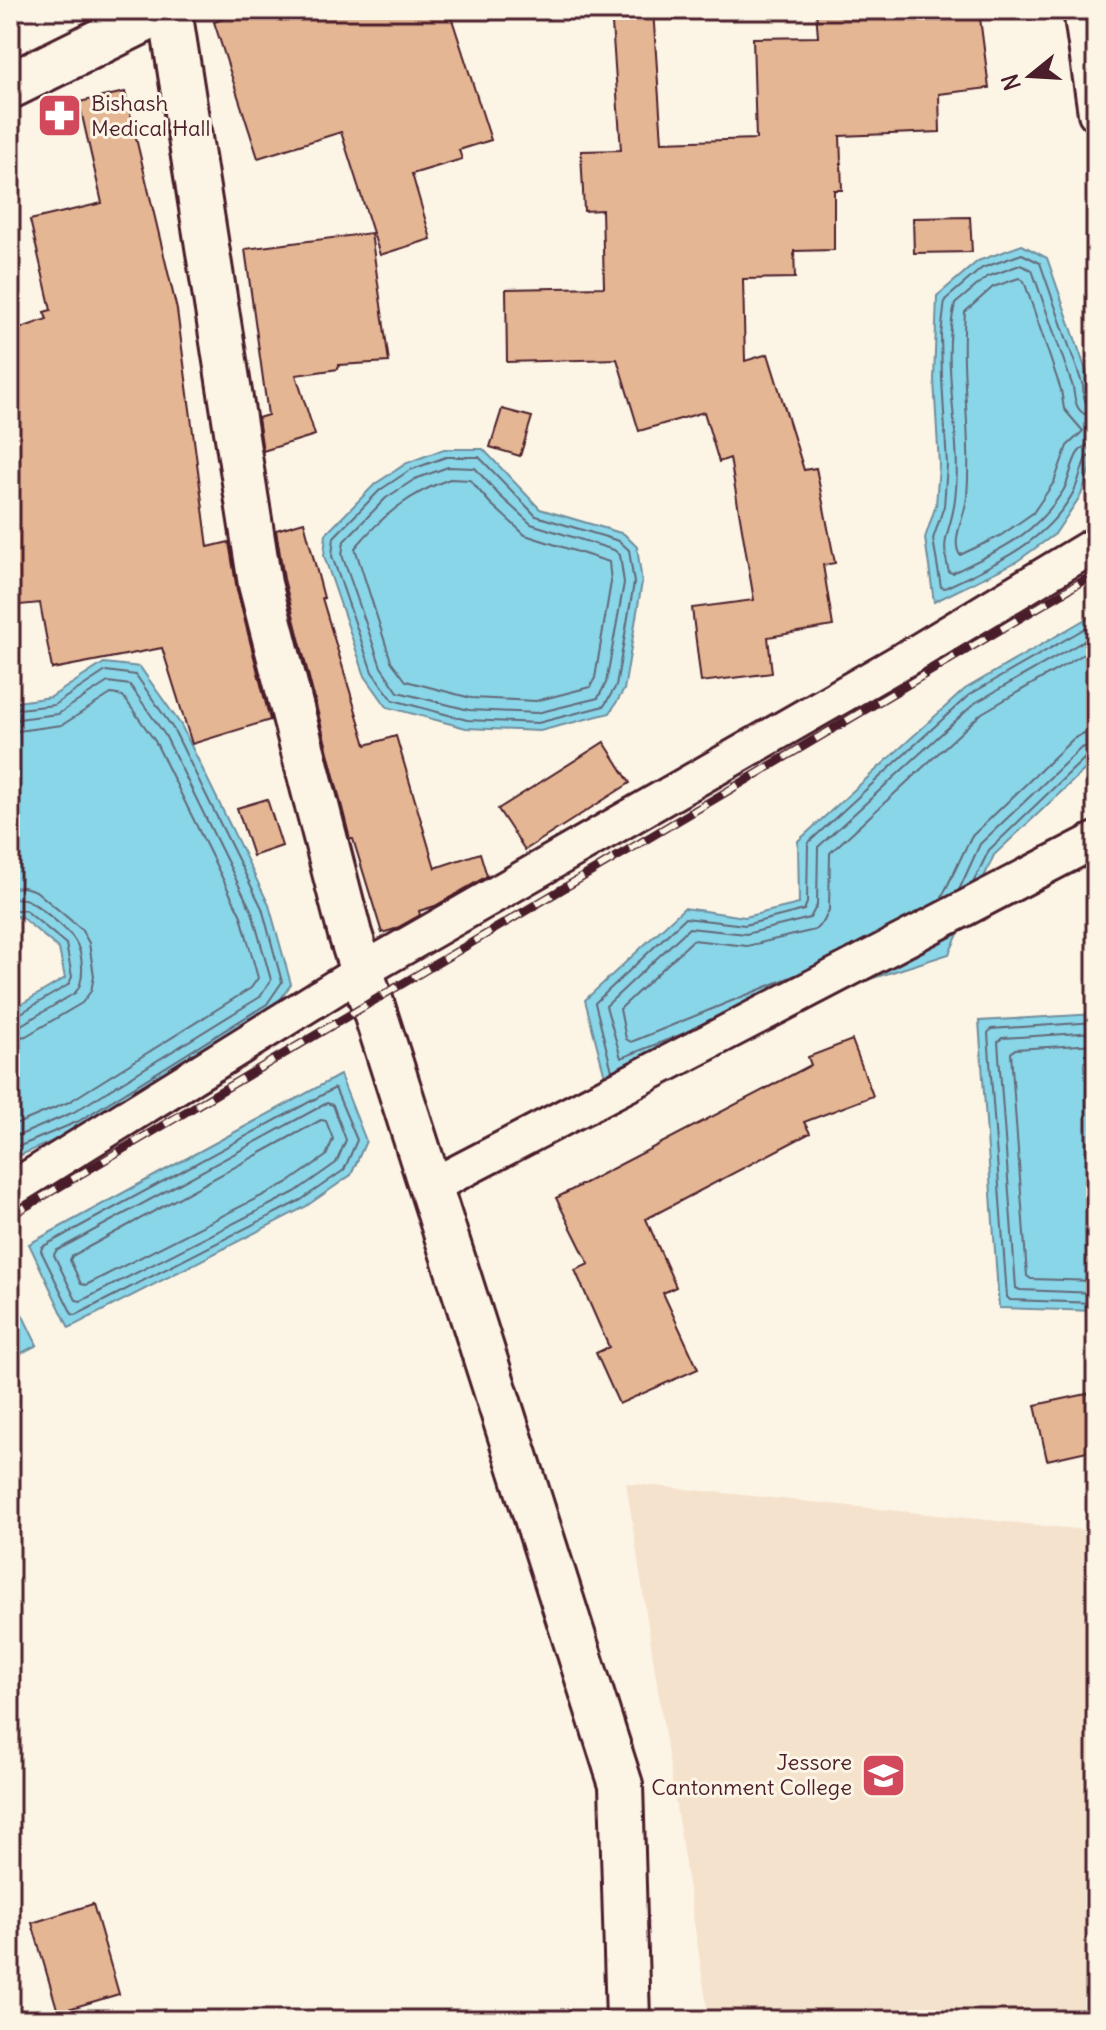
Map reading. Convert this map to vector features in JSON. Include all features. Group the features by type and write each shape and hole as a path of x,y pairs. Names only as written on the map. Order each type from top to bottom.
{"highway":[{"path":"10,86 167,10"}],"street":[{"path":"167,10 260,584 350,934 621,1785 628,2020"},
{"path":"1081,10 1096,113"},
{"path":"10,1190 362,971 919,651 1096,544"},
{"path":"430,1187 1096,840"}],"shaded area":[{"name":"Jessore Cantonment College","path":"626,1483 1096,1531 1096,2020 709,2020"}],"water":[{"path":"1022,245 1047,258 1091,385 1095,454 1081,495 1055,534 1016,562 934,602 925,538 936,505 939,465 934,380 937,296 978,261"},
{"path":"444,449 483,449 540,509 624,534 637,547 642,582 624,690 610,713 540,731 466,728 387,707 365,676 324,556 326,534 375,484 407,463"},
{"path":"1096,613 1096,759 994,855 949,954 842,988 607,1084 585,1000 684,908 745,917 799,904 798,841 965,689"},
{"path":"104,663 140,667 181,725 269,905 291,984 273,1010 83,1128 16,1157 10,1147 10,1011 65,978 59,949 20,916 10,918 10,703 51,697"},
{"path":"1096,1014 1096,1311 999,1308 979,1021"},
{"path":"340,1075 366,1141 351,1175 305,1207 69,1328 29,1244"},
{"path":"10,1289 37,1345 10,1359"}],"building":[{"path":"251,10 449,10 491,140 459,150 462,159 412,174 431,239 380,255 341,132 258,158 214,22"},
{"path":"611,10 653,10 662,142 756,139 753,38 818,37 816,10 979,10 989,88 939,94 940,132 840,136 842,190 834,190 834,250 794,251 795,278 743,279 745,361 768,354 804,470 816,468 835,563 823,565 833,626 768,637 772,673 701,682 692,608 754,600 730,458 719,462 704,412 639,431 617,359 507,362 506,289 604,287 602,210 584,211 581,151 621,150"},
{"path":"125,92 177,310 208,547 229,542 237,590 270,720 192,744 162,648 52,669 40,603 10,606 10,332 47,319 44,312 51,310 30,220 102,203 79,102"},
{"path":"970,217 972,252 914,253 913,218"},
{"path":"371,233 389,362 339,365 338,369 296,375 315,435 263,451 258,418 268,415 245,249"},
{"path":"502,409 532,417 520,456 490,447"},
{"path":"304,522 322,598 366,745 396,736 435,868 480,853 487,876 435,906 419,911 420,915 395,929 382,933 353,839 350,839 284,579 276,530"},
{"path":"604,742 630,783 525,850 498,809"},
{"path":"267,799 282,846 253,856 237,808"},
{"path":"852,1040 873,1096 804,1122 810,1133 646,1219 676,1287 663,1293 698,1369 619,1404 596,1353 609,1347 575,1270 589,1264 556,1198 811,1065 808,1057"},
{"path":"1096,1392 1096,1449 1047,1460 1035,1405"},
{"path":"93,1904 119,1994 58,2012 32,1923"}],"railway":[{"path":"10,1216 1096,573"}],"place":[{"name":"Bishash Medical Hall","path":"60,116"},
{"name":"Jessore Cantonment College","path":"883,1775"}]}
